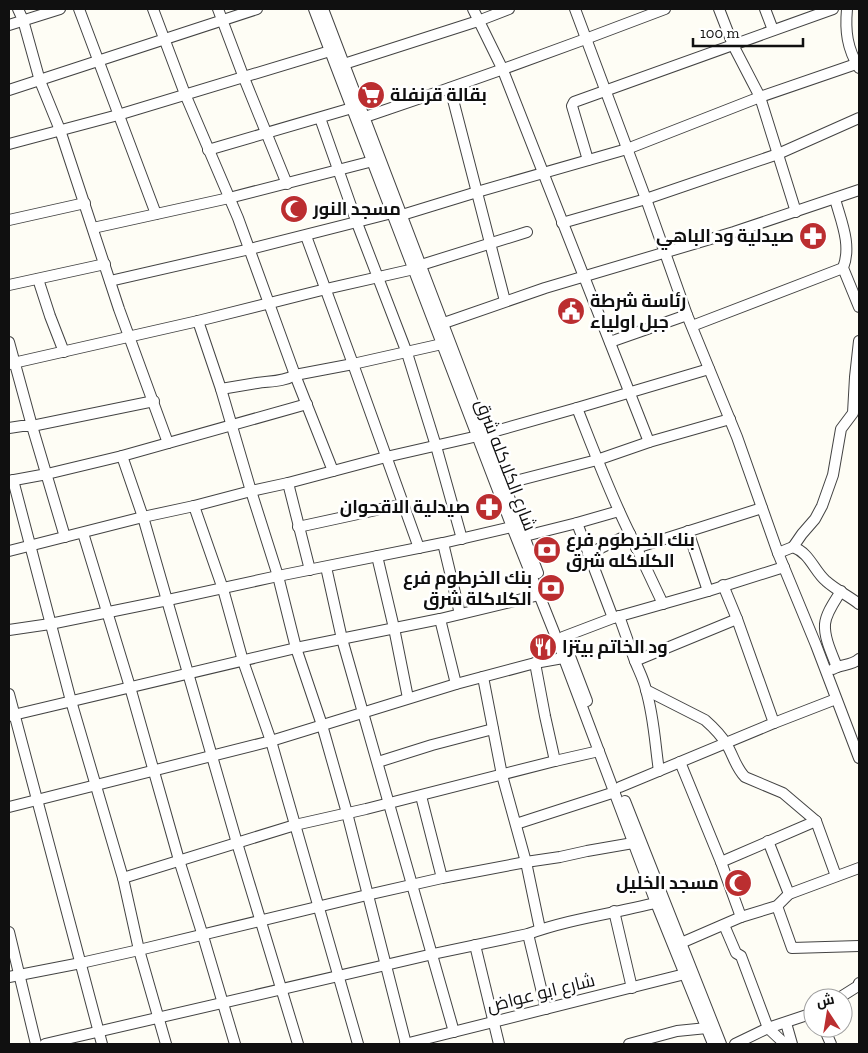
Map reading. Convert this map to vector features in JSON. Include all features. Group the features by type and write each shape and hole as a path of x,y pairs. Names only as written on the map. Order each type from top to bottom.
{"street":[{"path":"18,9 23,20 40,81 60,130 110,281 168,442"},
{"path":"9,25 60,9"},
{"path":"79,9 156,214"},
{"path":"153,9 185,94 238,218 295,375 334,471"},
{"path":"218,9 287,184"},
{"path":"9,90 257,9"},
{"name":"شارع الكلاكله شرق","path":"314,9 373,161 444,323 512,527 599,752 617,789 633,843 681,943 721,1044"},
{"name":"شارع الكلاكله شرق","path":"324,9 365,116 397,214"},
{"path":"473,9 502,68 649,442"},
{"path":"344,64 478,21 509,9"},
{"path":"575,9 687,315 730,420 778,553 798,599 859,758"},
{"path":"365,116 450,88 665,9"},
{"path":"719,9 733,45 760,97 796,212"},
{"path":"765,9 773,30"},
{"path":"588,160 572,106 574,102 833,9"},
{"path":"110,281 397,214 627,149 760,97 858,66 847,41 845,26 847,9"},
{"path":"9,144 118,115 330,51"},
{"path":"450,88 505,301"},
{"path":"208,150 352,108"},
{"path":"320,118 357,223 407,353 462,539"},
{"path":"562,223 646,199 778,154 859,118"},
{"path":"93,228 229,198 373,161"},
{"path":"444,323 505,301 796,212 859,190"},
{"path":"834,199 847,244 843,268 859,306"},
{"path":"9,220 85,203"},
{"path":"11,364 270,304 418,267 527,232"},
{"path":"306,236 354,364 419,548"},
{"path":"9,285 105,264"},
{"name":"شارع الكلاكله شرق","path":"418,267 442,344 525,536 685,974 713,1044"},
{"path":"692,326 843,268"},
{"path":"38,279 64,352"},
{"path":"610,342 687,315"},
{"path":"198,321 221,389 250,491 278,576 296,648 322,725 347,813 406,1044"},
{"path":"778,553 793,547 815,519 822,506 833,475 841,429 852,413 859,341"},
{"path":"9,342 11,364 66,536"},
{"path":"221,389 281,381 295,375 407,353 442,344"},
{"path":"9,551 481,435 709,369"},
{"path":"9,428 32,426 154,401"},
{"path":"166,1044 139,950 123,878 71,701 11,481 122,456 307,404"},
{"path":"578,408 618,510 662,604"},
{"path":"504,484 597,460 649,442 730,420"},
{"path":"122,456 168,600 237,843 298,1044"},
{"path":"288,483 310,570"},
{"path":"298,527 404,504"},
{"path":"194,506 223,589 243,661 270,741 358,1044"},
{"path":"636,548 762,508"},
{"path":"525,536 618,510"},
{"path":"577,523 588,554 646,690 660,771"},
{"path":"9,630 50,624 223,589 512,527"},
{"path":"688,531 708,590"},
{"path":"83,532 235,1044"},
{"path":"588,554 630,534"},
{"path":"443,543 460,614"},
{"path":"793,547 805,553 825,580 859,604"},
{"path":"377,556 408,698"},
{"path":"326,567 342,639 454,1032"},
{"path":"562,637 616,617 784,567"},
{"path":"723,585 774,723"},
{"path":"837,667 827,638 825,622 841,591"},
{"path":"11,715 296,648 440,619 539,595"},
{"path":"440,619 456,684"},
{"path":"635,661 737,619"},
{"path":"9,807 270,741 456,684 535,663 563,658"},
{"path":"826,673 837,667 855,663 859,659"},
{"path":"535,663 555,761"},
{"path":"483,677 502,775 526,862 540,930"},
{"path":"646,690 705,720 726,743 740,772 745,777 783,793 816,821 836,876"},
{"path":"9,694 11,715 102,1044"},
{"path":"516,824 617,789 836,699"},
{"path":"378,762 493,729"},
{"path":"123,878 295,825 389,804 555,761 599,752"},
{"path":"680,762 721,862 741,917"},
{"path":"421,796 442,878"},
{"path":"721,862 816,821"},
{"path":"768,841 789,894"},
{"path":"9,977 203,936 318,906 442,878 633,843"},
{"path":"681,943 741,917 777,906 789,894 859,868"},
{"path":"45,1044 433,954 528,934 614,911 660,902"},
{"path":"777,906 792,948 859,946"},
{"path":"614,911 632,988"},
{"path":"724,925 736,953 740,956 768,1028 785,1044"},
{"path":"9,932 36,1044"},
{"path":"528,934 546,1009"},
{"path":"475,945 499,1044"},
{"name":"شارع ابو عواض","path":"406,1044 685,974"},
{"path":"735,1044 768,1028 803,1017"},
{"path":"786,1023 792,1044"},
{"path":"635,1043 677,1031 707,1028"}],"place":[{"name":"بقالة قرنفلة","path":"371,95"},
{"name":"مسجد النور","path":"294,209"},
{"name":"صيدلية ود الباهي","path":"813,236"},
{"name":"رئاسة شرطة جبل اولياء","path":"571,311"},
{"name":"صيدلية الاقحوان","path":"489,507"},
{"name":"بنك الخرطوم فرع الكلاكله شرق","path":"547,550"},
{"name":"بنك الخرطوم فرع الكلاكلة شرق","path":"551,588"},
{"name":"ود الخاتم بيتزا","path":"543,647"},
{"name":"مسجد الخليل","path":"738,883"}]}
